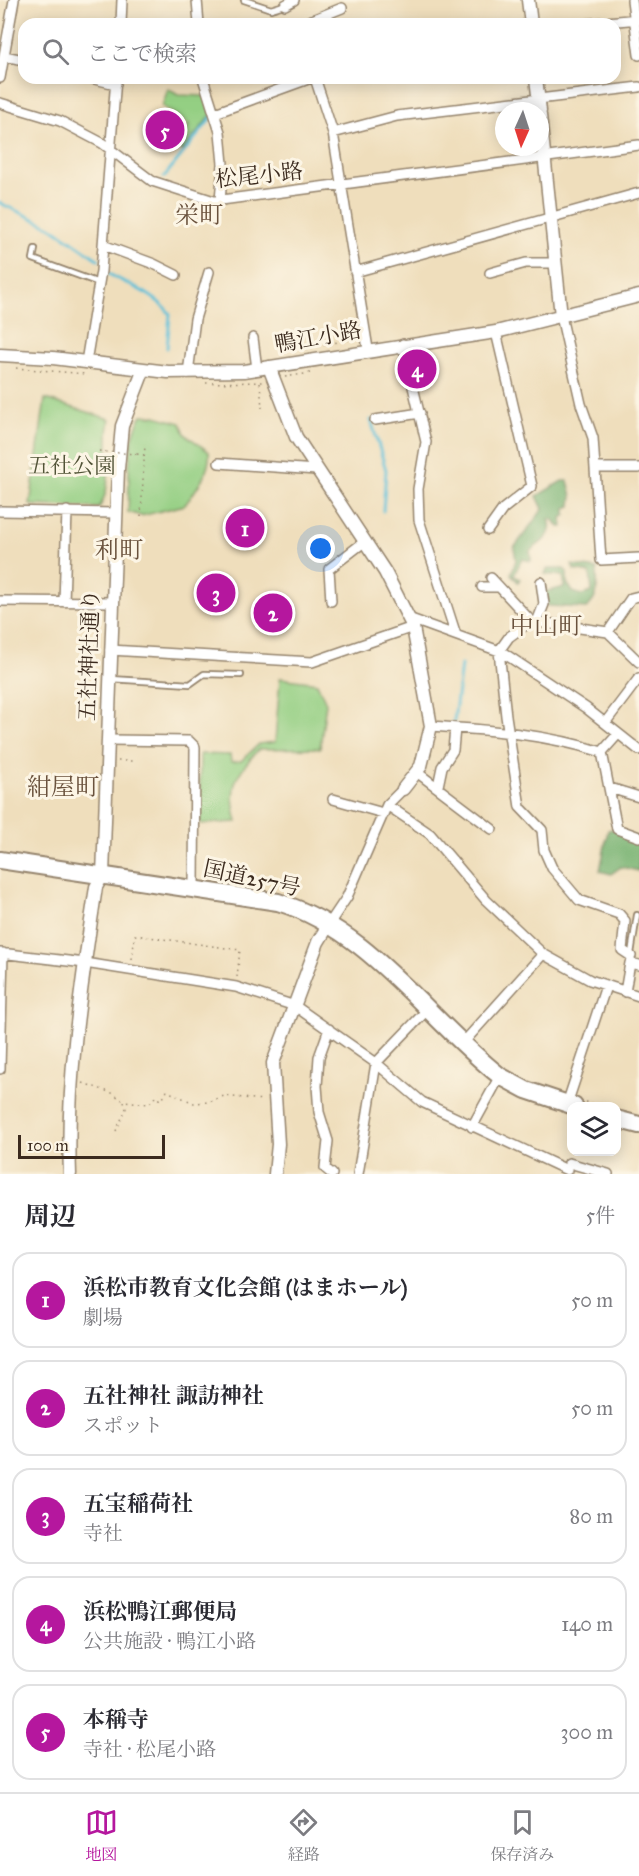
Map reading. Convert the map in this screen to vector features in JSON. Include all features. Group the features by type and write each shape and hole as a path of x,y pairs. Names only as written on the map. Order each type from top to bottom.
{"highway":[{"name":"国道257号","path":"0,860 195,888 278,902 301,909 359,944 462,1043 500,1076 526,1090 567,1104"},
{"path":"621,1120 639,1125"}],"street":[{"path":"0,78 14,0"},
{"path":"121,18 122,0"},
{"path":"197,0 198,18"},
{"path":"528,0 530,18"},
{"path":"632,0 637,19 639,55"},
{"path":"317,18 342,8"},
{"path":"621,21 637,19"},
{"path":"3,56 18,59"},
{"path":"88,368 103,245 116,84"},
{"path":"205,84 215,113 223,159 220,201"},
{"path":"215,113 296,84"},
{"path":"315,84 333,133 368,349"},
{"path":"537,84 539,102"},
{"path":"333,133 397,116 639,87"},
{"name":"松尾小路","path":"0,103 60,121 109,148 152,181 198,198 220,201 639,146"},
{"path":"545,156 561,316 581,404 593,438 600,560 639,558"},
{"path":"355,272 639,193"},
{"path":"103,245 154,264 176,275"},
{"path":"490,273 526,263 555,262"},
{"path":"188,373 195,319 208,272"},
{"name":"鴨江小路","path":"0,355 88,368 188,373 263,368 368,349 496,332 639,296"},
{"path":"488,530 503,509 532,486 515,423 496,332"},
{"path":"253,338 263,368 296,437 385,572 411,622 431,726 418,773 385,809 347,897 318,942 273,1063 278,1151 275,1174"},
{"path":"403,345 426,442 418,489 419,520 456,635"},
{"name":"五社神社通り","path":"70,1174 74,1080 85,963 96,887 103,875 112,602 122,426 144,369"},
{"path":"375,420 420,412"},
{"path":"219,463 316,470"},
{"path":"596,468 639,468"},
{"path":"0,511 116,513"},
{"path":"63,602 67,511"},
{"path":"331,601 328,569 364,542"},
{"path":"490,578 496,587 534,622 608,632 639,662"},
{"path":"541,582 544,604 534,622 509,637 499,651 520,807 542,830 544,850 552,868 579,900 619,914 625,921 622,950 633,962 625,992"},
{"path":"482,587 496,587"},
{"path":"608,632 631,598 639,596"},
{"path":"0,601 112,602"},
{"path":"110,650 312,662 411,622 499,651 638,747"},
{"path":"605,723 639,678"},
{"path":"431,726 509,731 561,739 603,752"},
{"path":"438,786 442,767 453,750 455,728"},
{"path":"603,752 618,734"},
{"path":"108,740 189,741 195,747 195,888"},
{"path":"603,752 617,829 639,837"},
{"path":"418,773 492,829"},
{"path":"610,788 639,797"},
{"path":"333,799 385,809 430,834 486,900 543,954 606,986 639,996"},
{"path":"0,1069 2,953 85,963 236,987 295,1006 376,1063 416,1098 472,1127 567,1169 608,1174"},
{"path":"462,1043 543,954"},
{"path":"571,1102 606,986"},
{"path":"358,1174 376,1063 428,1009"},
{"path":"329,1029 318,1063 317,1086 319,1112 328,1141 325,1168 332,1174"},
{"path":"472,1127 500,1076"}],"lane":[{"path":"244,0 271,9 290,2"},
{"path":"35,249 33,259 99,283"},
{"path":"109,679 190,684 204,674 241,675"},
{"path":"633,962 637,915"}],"path":[{"path":"295,352 358,338"},
{"path":"11,367 88,368"},
{"path":"260,382 262,408"},
{"path":"204,383 268,382"},
{"path":"110,454 111,444"},
{"path":"141,516 145,444"},
{"path":"99,451 144,455"},
{"path":"128,451 128,463"},
{"path":"115,761 132,762"},
{"path":"130,970 135,935 240,950 236,987"},
{"path":"74,1080 112,1093 124,1101 150,1104 155,1097 162,1100 167,1091 194,1103 209,1102 224,1096 275,1101"},
{"path":"116,1131 126,1109 124,1101"}],"green space":[{"path":"168,89 178,95 206,96 212,114 182,151 175,146 189,125 162,106"},
{"name":"五社公園","path":"45,399 110,419 107,487 99,508 30,505"},
{"path":"142,415 181,423 185,434 209,452 209,459 202,480 185,505 141,516 128,512 131,449"},
{"path":"562,481 568,481 572,496 571,506 566,508 566,515 562,518 563,527 559,527 554,520 549,519 549,534 530,551 531,561 522,559 514,575 520,579 518,582 511,574 516,560 514,548 543,509 537,496"},
{"path":"572,565 597,569 597,591 594,600 586,608 548,606 544,592 565,587 563,576 545,574 547,569 564,569 567,572 567,583 573,592 582,595 592,592 590,573 574,570"},
{"path":"280,678 317,683 326,703 320,748 259,749 244,767 235,783 233,800 237,822 200,824 200,754 230,755 231,762 241,761 259,744 275,742"},
{"path":"612,829 639,839 639,871 621,867 611,874 600,871 608,830"}],"waterway":[{"path":"164,177 212,117"},
{"path":"0,203 51,227 99,260"},
{"path":"104,271 148,294 170,314 167,348"},
{"path":"371,420 386,470 383,511"},
{"path":"454,721 461,665"}],"place":[{"name":"本稱寺","path":"165,130"},
{"name":"浜松鴨江郵便局","path":"417,369"},
{"name":"浜松市教育文化会館 (はまホール)","path":"245,528"},
{"name":"五宝稲荷社","path":"216,593"},
{"name":"五社神社 諏訪神社","path":"273,613"}],"district":[{"name":"栄町","path":"199,215"},
{"name":"利町","path":"119,550"},
{"name":"中山町","path":"546,626"},
{"name":"紺屋町","path":"63,787"}]}
